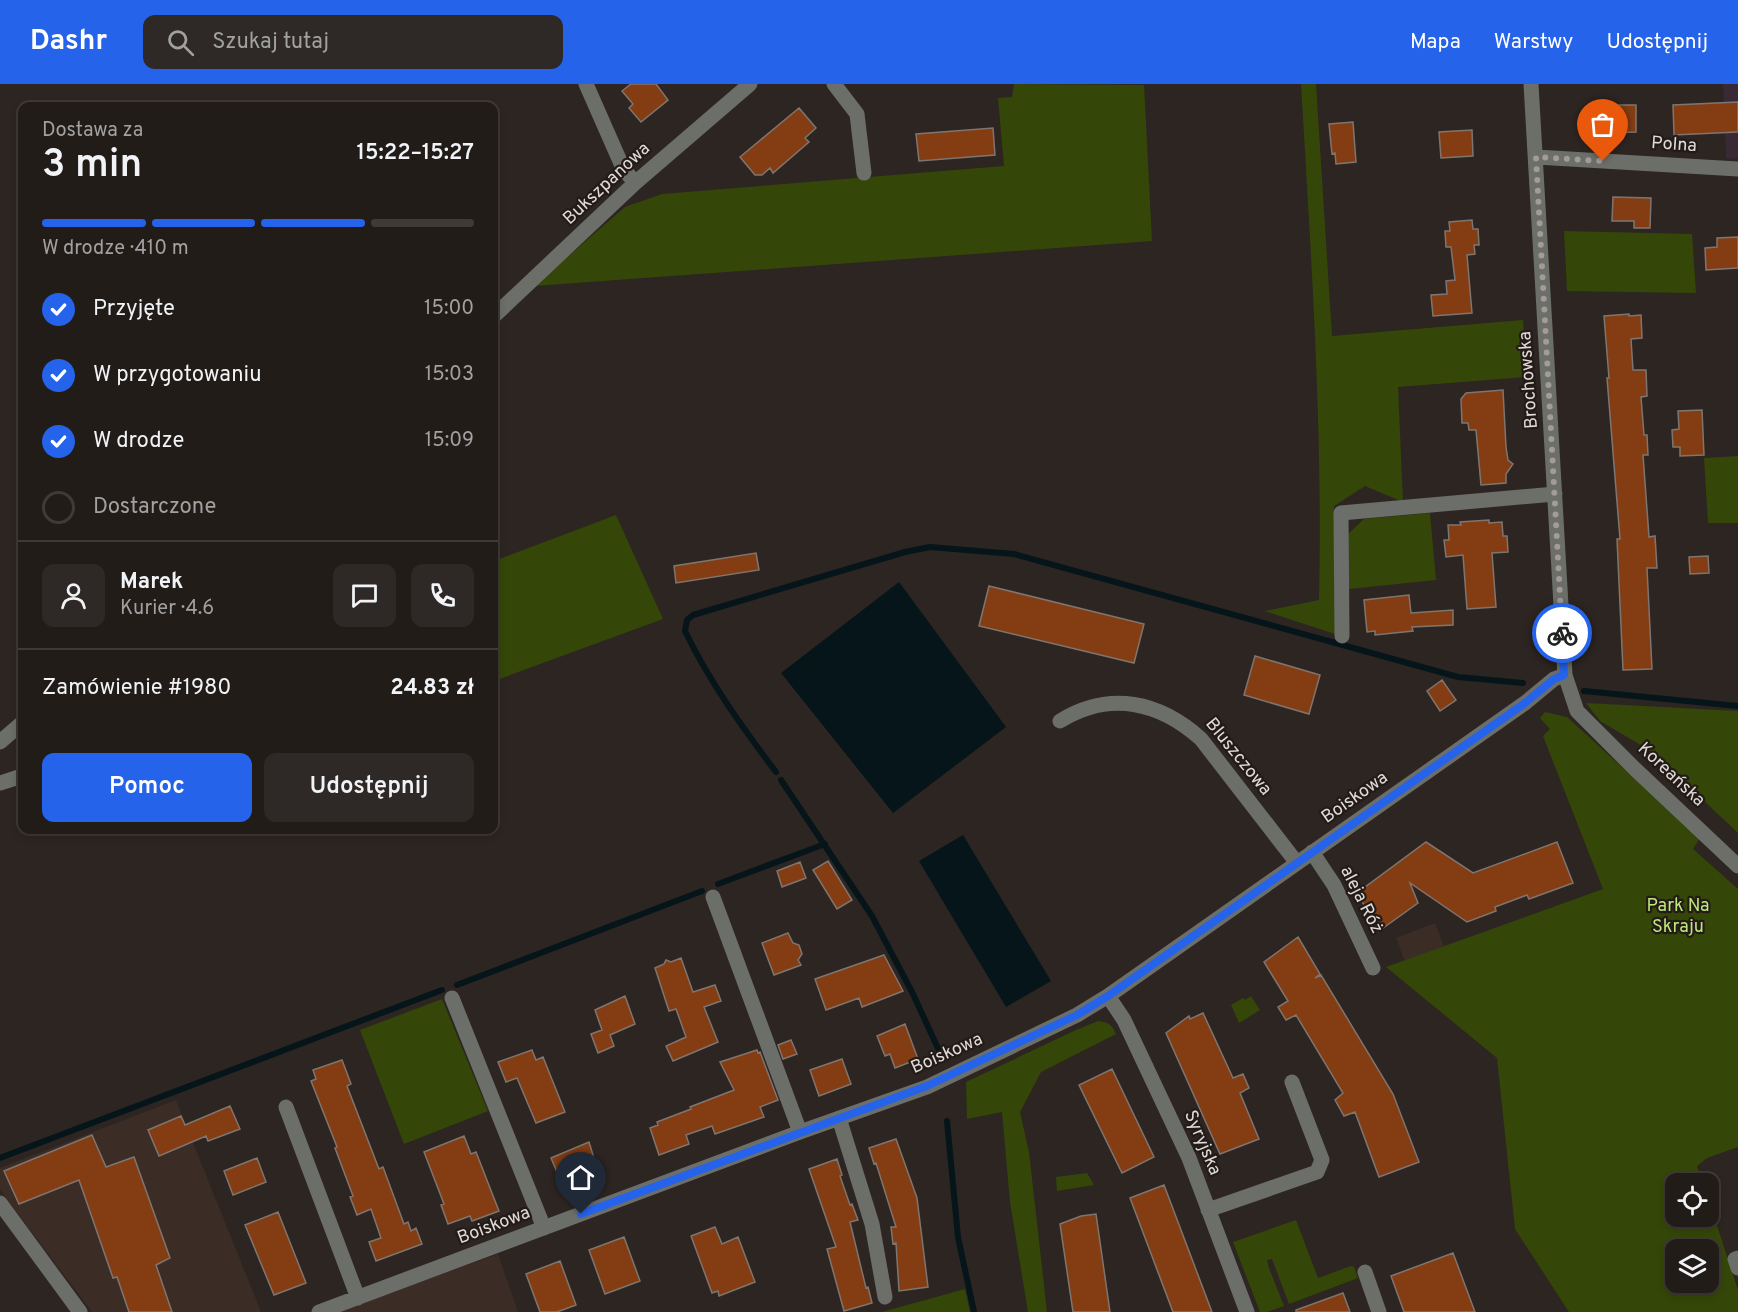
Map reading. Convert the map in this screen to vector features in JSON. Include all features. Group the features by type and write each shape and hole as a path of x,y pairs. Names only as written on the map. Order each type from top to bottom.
{"street":[{"path":"586,84 622,168 635,183"},
{"name":"Bukszpanowa","path":"498,312 635,183 750,84"},
{"path":"834,84 857,114 864,173"},
{"name":"Brochowska","path":"1531,84 1564,675 1577,711"},
{"name":"Polna","path":"1536,157 1738,170"},
{"path":"1342,636 1341,513 1555,494"},
{"name":"Boiskowa","path":"319,1312 938,1082 1077,1015 1108,996 1525,703 1554,679 1564,675"},
{"name":"Bluszczowa","path":"1060,721 1073,713 1119,703 1155,709 1182,722 1202,739 1297,863"},
{"name":"Koreańska","path":"1577,711 1738,866"},
{"path":"0,742 18,726"},
{"path":"0,783 18,777"},
{"name":"aleja Róż","path":"1312,852 1334,885 1373,968"},
{"path":"713,897 800,1132"},
{"name":"Syryjska","path":"1108,996 1124,1020 1189,1158 1247,1312"},
{"path":"452,998 544,1228"},
{"path":"1208,1210 1317,1172 1322,1160 1292,1082"},
{"path":"286,1107 358,1298"},
{"path":"839,1118 872,1224 885,1297"},
{"path":"0,1203 80,1312"},
{"path":"1365,1272 1379,1312"}],"shaded area":[{"path":"1723,84 1738,84 1738,159 1726,158"},
{"path":"899,582 1006,727 893,813 781,673"},
{"path":"963,835 1051,981 1006,1007 919,861"},
{"path":"1435,923 1444,946 1405,961 1396,938"},
{"path":"176,1100 261,1312 92,1312 0,1190 0,1168"},
{"path":"498,1254 518,1312 337,1312"}],"green space":[{"path":"1014,84 1144,85 1152,241 534,286 625,207 662,194 1004,166 998,98 1012,97"},
{"path":"1301,84 1316,84 1332,336 1523,320 1526,377 1398,387 1403,502 1365,486 1334,506 1335,634 1265,611 1319,600 1318,406"},
{"path":"1564,231 1692,234 1696,293 1567,291"},
{"path":"1738,456 1738,523 1708,523 1704,458"},
{"path":"1430,513 1436,580 1349,589 1348,534 1364,519"},
{"path":"616,515 663,619 498,680 498,559"},
{"path":"1586,703 1738,711 1738,833 1651,751 1600,721"},
{"name":"Park Na Skraju","path":"1545,712 1567,717 1700,838 1693,849 1738,889 1738,1147 1707,1158 1697,1166 1699,1173 1665,1173 1665,1227 1717,1227 1738,1290 1738,1312 1569,1312 1515,1229 1497,1058 1386,967 1603,889 1543,736 1550,729 1540,718"},
{"path":"1251,996 1260,1010 1239,1023 1231,1005"},
{"path":"442,999 488,1111 404,1144 360,1030"},
{"path":"1098,1021 1110,1024 1116,1034 1041,1072 1020,1112 1029,1152 1047,1312 1028,1312 1010,1202 1002,1112 967,1119 966,1082"},
{"path":"1087,1173 1094,1185 1057,1191 1056,1177"},
{"path":"1296,1220 1318,1278 1351,1266 1354,1267 1358,1278 1289,1304 1272,1259 1267,1260 1284,1306 1260,1312 1233,1242"},
{"path":"965,1289 970,1312 882,1312"}],"building":[{"path":"631,84 656,84 668,100 641,122 629,108 633,104 622,91"},
{"path":"1738,102 1738,132 1674,135 1673,105"},
{"path":"1593,105 1636,105 1636,132 1603,133 1602,123 1594,123"},
{"path":"799,108 816,128 805,138 809,142 773,173 770,168 762,175 755,175 740,157"},
{"path":"1353,122 1356,162 1336,164 1335,153 1332,154 1329,124"},
{"path":"993,128 995,155 919,161 916,134"},
{"path":"1472,130 1473,156 1441,158 1439,132"},
{"path":"1613,197 1651,198 1650,228 1634,228 1634,221 1612,221"},
{"path":"1472,220 1473,229 1478,229 1479,245 1474,245 1475,254 1467,255 1472,313 1433,316 1431,295 1447,294 1446,281 1455,280 1451,247 1446,247 1445,231 1450,231 1449,222"},
{"path":"1738,237 1738,268 1706,270 1705,248 1717,247 1717,238"},
{"path":"1629,314 1629,316 1641,315 1642,338 1631,339 1633,370 1646,370 1647,396 1641,397 1648,455 1643,455 1649,537 1655,536 1657,568 1647,568 1652,669 1623,670 1617,539 1620,539 1604,316"},
{"path":"1503,390 1506,447 1508,460 1513,464 1506,474 1506,483 1481,485 1476,430 1469,430 1468,423 1462,423 1461,399 1466,393"},
{"path":"1702,410 1704,455 1680,456 1680,447 1673,447 1672,430 1679,429 1678,411"},
{"path":"1489,520 1489,523 1502,522 1503,536 1507,536 1508,552 1492,553 1496,607 1467,609 1463,555 1446,557 1444,540 1449,540 1448,525"},
{"path":"756,553 759,570 676,583 674,566"},
{"path":"1708,556 1709,573 1690,574 1689,557"},
{"path":"989,586 1144,624 1134,663 979,626"},
{"path":"1409,595 1411,613 1453,610 1453,625 1412,627 1413,631 1375,635 1375,631 1367,632 1364,600"},
{"path":"1255,656 1320,675 1309,714 1244,695"},
{"path":"1442,680 1456,700 1440,711 1427,691"},
{"path":"1426,842 1473,873 1557,842 1573,883 1529,899 1527,895 1495,907 1496,911 1467,922 1410,883 1418,903 1379,931 1357,893"},
{"path":"828,861 852,900 837,909 813,870"},
{"path":"800,862 806,878 782,887 777,871"},
{"path":"788,933 793,943 799,945 802,954 798,960 801,965 774,975 762,943"},
{"path":"1298,937 1320,974 1315,978 1321,975 1393,1094 1419,1162 1379,1177 1355,1112 1344,1116 1335,1100 1343,1093 1296,1015 1286,1020 1278,1007 1288,1001 1264,962"},
{"path":"884,955 903,991 862,1007 859,998 826,1010 815,979"},
{"path":"681,958 693,992 715,985 721,1001 704,1007 718,1042 673,1061 666,1046 686,1037 676,1009 669,1011 655,968 664,964 666,960 671,962"},
{"path":"625,996 635,1024 610,1035 614,1046 598,1053 591,1034 602,1030 595,1010"},
{"path":"1203,1013 1233,1078 1243,1074 1249,1088 1240,1093 1259,1139 1220,1154 1166,1033 1189,1016 1190,1019"},
{"path":"905,1024 918,1059 895,1068 890,1054 885,1056 877,1036"},
{"path":"791,1040 797,1054 783,1059 778,1045"},
{"path":"532,1050 536,1060 543,1057 565,1112 536,1123 517,1078 506,1082 498,1062"},
{"path":"757,1050 758,1053 760,1052 778,1100 760,1107 764,1117 715,1134 712,1126 686,1135 689,1144 659,1155 650,1128 658,1125 657,1122 691,1109 690,1107 734,1090 720,1062"},
{"path":"842,1059 851,1084 819,1096 810,1070"},
{"path":"342,1060 351,1084 347,1086 379,1169 383,1167 404,1224 408,1222 411,1231 416,1228 422,1244 376,1261 369,1242 381,1238 371,1209 357,1215 350,1197 353,1196 335,1148 337,1147 311,1081 316,1079 313,1070"},
{"path":"1112,1069 1154,1157 1122,1173 1079,1085"},
{"path":"230,1106 240,1129 208,1141 206,1136 159,1156 148,1130 181,1116 185,1125"},
{"path":"92,1135 106,1167 134,1157 170,1258 156,1265 172,1312 129,1312 117,1277 113,1278 79,1180 19,1204 4,1171"},
{"path":"464,1136 471,1154 476,1152 499,1211 472,1221 470,1216 448,1224 441,1205 444,1204 424,1152"},
{"path":"896,1139 917,1198 928,1287 899,1291 896,1243 893,1244 891,1227 896,1227 869,1148"},
{"path":"589,1142 598,1171 590,1174 592,1180 565,1191 551,1158"},
{"path":"257,1158 266,1182 233,1195 224,1171"},
{"path":"837,1159 842,1175 840,1176 858,1220 850,1222 866,1288 868,1287 872,1303 844,1311 827,1249 836,1247 809,1169"},
{"path":"1164,1185 1212,1312 1173,1312 1130,1198"},
{"path":"278,1212 306,1283 274,1295 245,1225"},
{"path":"1096,1214 1110,1312 1073,1312 1060,1224 1081,1216"},
{"path":"715,1227 722,1244 738,1237 755,1282 719,1296 718,1291 712,1293 691,1236"},
{"path":"624,1237 640,1281 605,1294 589,1250"},
{"path":"1453,1253 1475,1312 1404,1312 1391,1276"},
{"path":"560,1261 576,1305 557,1312 540,1312 526,1274"},
{"path":"1343,1293 1350,1312 1296,1312 1296,1310"}],"waterway":[{"path":"776,772 715,686 685,631 687,620 693,615 905,552 930,547 1014,554 1458,677 1523,683"},
{"path":"1584,691 1738,706"},
{"path":"781,780 872,916 913,994 941,1055"},
{"path":"718,884 825,844"},
{"path":"457,985 702,891"},
{"path":"0,1158 442,990"},
{"path":"947,1121 958,1237 974,1312"}],"way so far":[{"path":"1562,633 1536,157 1603,161"}],"route":[{"path":"581,1214 927,1086 1077,1015 1108,996 1525,703 1554,679 1564,675 1562,633"}]}
